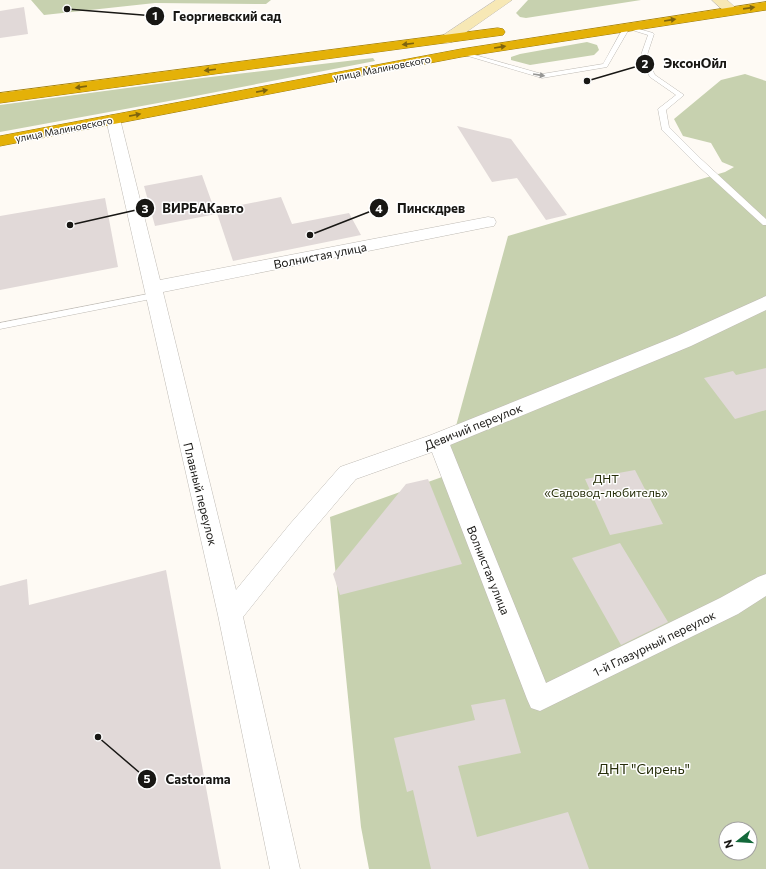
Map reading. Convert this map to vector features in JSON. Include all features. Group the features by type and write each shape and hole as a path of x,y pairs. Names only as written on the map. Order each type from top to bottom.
{"highway":[{"name":"улица Малиновского","path":"0,141 462,53 627,26 766,6"},
{"name":"улица Малиновского","path":"0,98 509,30"}],"main road":[{"path":"447,39 505,0"},
{"path":"719,0 732,11"}],"street":[{"name":"Плавный переулок","path":"112,119 230,615 285,869"},
{"name":"Волнистая улица","path":"152,292 488,222"},
{"name":"Девичий переулок","path":"230,615 298,531 348,473 438,441 684,341 766,302"},
{"name":"Волнистая улица","path":"438,441 540,699"},
{"name":"1-й Глазурный переулок","path":"540,699 729,606 766,584"}],"lane":[{"path":"462,53 542,76 605,66 627,26 651,34 643,58 652,76 680,95 662,109 665,128 766,224"},
{"path":"0,326 152,292"}],"green space":[{"path":"31,0 271,0 266,4 155,3 44,15"},
{"path":"528,0 641,0 526,18 520,17 516,13"},
{"path":"587,42 597,45 599,50 594,55 530,65 511,60 511,57 520,54"},
{"path":"373,58 375,61 0,132 0,105 202,78"},
{"name":"ДНТ «Садовод-любитель»","path":"745,74 766,81 766,869 369,869 361,827 330,517 442,477 508,236 725,172 734,167 722,162 711,143 683,136 674,119 721,80"}],"building":[{"path":"24,7 28,34 0,38 0,11"},
{"path":"457,126 511,139 567,215 546,220 517,178 492,182"},
{"path":"202,175 216,214 155,226 144,186"},
{"path":"281,197 292,224 349,213 361,235 233,261 216,210"},
{"path":"105,198 118,267 0,290 0,216"},
{"path":"766,368 766,410 735,419 704,378 733,371 736,375"},
{"path":"635,470 663,524 610,535 585,479"},
{"path":"428,479 462,564 340,595 333,574 406,484"},
{"path":"620,543 668,622 621,645 572,558"},
{"path":"166,570 221,869 0,869 0,586 27,579 29,605"},
{"path":"505,699 521,753 458,766 477,837 568,812 589,869 431,869 413,790 407,792 394,738 475,720 471,705"}],"place":[{"name":"Георгиевский сад","path":"67,9"},
{"name":"ЭксонОйл","path":"587,81"},
{"name":"ВИРБАКавто","path":"70,225"},
{"name":"Пинскдрев","path":"310,235"},
{"name":"Castorama","path":"98,737"}],"park label":[{"name":"ДНТ \"Сирень\"","path":"644,768"}]}
